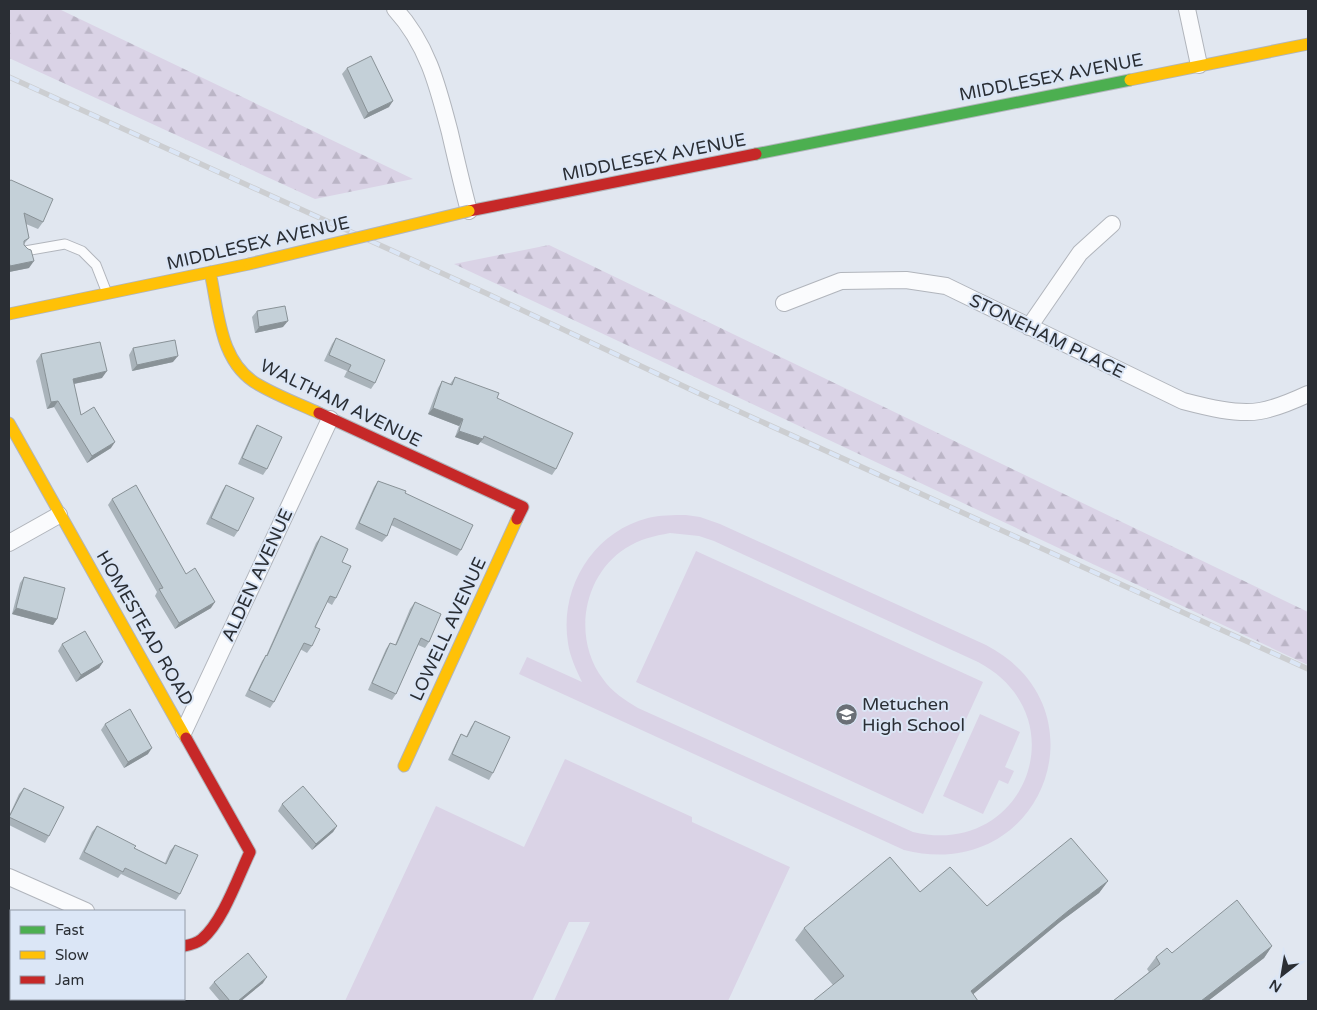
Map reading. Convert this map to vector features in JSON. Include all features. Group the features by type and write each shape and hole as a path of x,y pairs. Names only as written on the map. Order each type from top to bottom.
{"main road":[{"name":"MIDDLESEX AVENUE","path":"9,314 249,264 469,211 1308,44"},
{"name":"WALTHAM AVENUE","path":"210,272 226,343 234,362 244,375 260,386 523,507"},
{"name":"HOMESTEAD ROAD","path":"9,423 250,852 213,926 201,940 185,946"},
{"name":"LOWELL AVENUE","path":"404,766 523,507"}],"street":[{"path":"395,9 402,16 425,52 438,85 469,211"},
{"path":"1187,9 1199,65"},
{"path":"1029,327 1080,253 1112,224"},
{"name":"STONEHAM PLACE","path":"784,304 840,281 906,280 946,286 1183,401 1220,410 1258,411 1285,404 1308,394"},
{"name":"ALDEN AVENUE","path":"184,732 330,419"},
{"path":"9,543 60,515"},
{"path":"9,877 84,910"}],"lane":[{"path":"25,251 65,244 82,251 96,265 108,293"}],"green space":[{"path":"9,9 59,9 413,179 315,199 9,58"},
{"path":"549,245 1308,612 1308,665 454,264"},
{"path":"686,515 700,517 720,524 986,645 1023,674 1044,709 1050,747 1043,785 1023,817 992,842 952,854 904,850 519,674 527,657 582,682 570,653 567,622 569,602 575,583 584,565 596,549 628,525 653,517","holes":["670,533 699,536 714,541 978,662 1009,686 1027,715 1032,747 1026,777 1010,804 985,824 952,835 913,832 638,708 615,692 603,679 593,663 587,645 585,627 587,608 600,574 611,560 626,548 642,540"]},
{"path":"696,551 983,682 923,814 636,682"},
{"path":"980,714 1020,732 1005,767 1014,771 1008,784 999,780 983,814 943,796"},
{"path":"565,759 692,817 692,822 790,867 728,1001 554,1001 590,922 569,922 532,1001 345,1001 436,806 524,847"}],"building":[{"path":"371,56 393,101 368,113 347,68"},
{"path":"11,180 53,199 43,222 24,213 29,238 24,241 24,245 31,250 34,261 10,266 9,181"},
{"path":"285,306 288,321 259,327 257,311"},
{"path":"336,338 385,360 375,383 348,371 351,365 329,355"},
{"path":"175,340 178,356 137,365 133,348"},
{"path":"100,342 107,371 73,379 81,415 94,407 115,442 92,456 58,401 51,402 41,354"},
{"path":"455,377 499,393 497,398 573,433 556,469 484,436 483,439 459,431 463,419 433,408 442,381 452,385"},
{"path":"257,425 282,437 267,469 242,458"},
{"path":"378,481 406,491 405,493 473,525 461,550 394,518 387,536 359,523"},
{"path":"136,485 186,574 195,568 215,602 179,623 159,589 163,588 112,499"},
{"path":"226,485 254,498 238,531 211,518"},
{"path":"321,536 348,549 342,562 351,566 336,598 330,596 315,627 320,629 312,646 304,643 274,702 249,690 267,656"},
{"path":"24,577 65,588 57,619 16,608"},
{"path":"415,602 441,614 429,642 421,638 396,694 372,683 390,643 396,645"},
{"path":"85,631 103,662 81,675 62,644"},
{"path":"130,709 152,748 128,762 105,724"},
{"path":"475,721 510,737 493,773 452,754 461,734 467,737"},
{"path":"303,786 337,826 316,844 282,804"},
{"path":"24,788 64,807 49,836 9,817"},
{"path":"97,826 166,864 175,845 198,855 180,894 125,868 123,872 84,852"},
{"path":"1071,838 1108,881 1068,911 971,991 978,1001 813,1001 844,976 804,928 890,857 920,892 950,867 987,906"},
{"path":"1237,900 1272,946 1201,1001 1113,1001 1160,964 1156,957 1167,948 1172,953"},
{"path":"9,916 10,934 9,937"},
{"path":"248,953 267,977 238,1001 230,1001 214,982"},
{"path":"128,1000 184,1000 183,1001"}],"railway":[{"path":"9,77 490,295 696,392 1308,669"}],"traffic: fast":[{"path":"756,154 1130,80"}],"traffic: slow":[{"path":"1130,80 1308,44"},
{"path":"249,264 469,211"},
{"path":"9,314 249,264"},
{"path":"210,272 223,335 228,350 236,364 259,385 319,413"},
{"path":"9,423 186,738"},
{"path":"404,766 517,519"}],"traffic: jam":[{"path":"469,211 756,154"},
{"path":"319,413 523,507 517,519"},
{"path":"185,946 202,939 217,921 250,852 186,738"}],"place":[{"name":"Metuchen High School","path":"846,714"}]}
